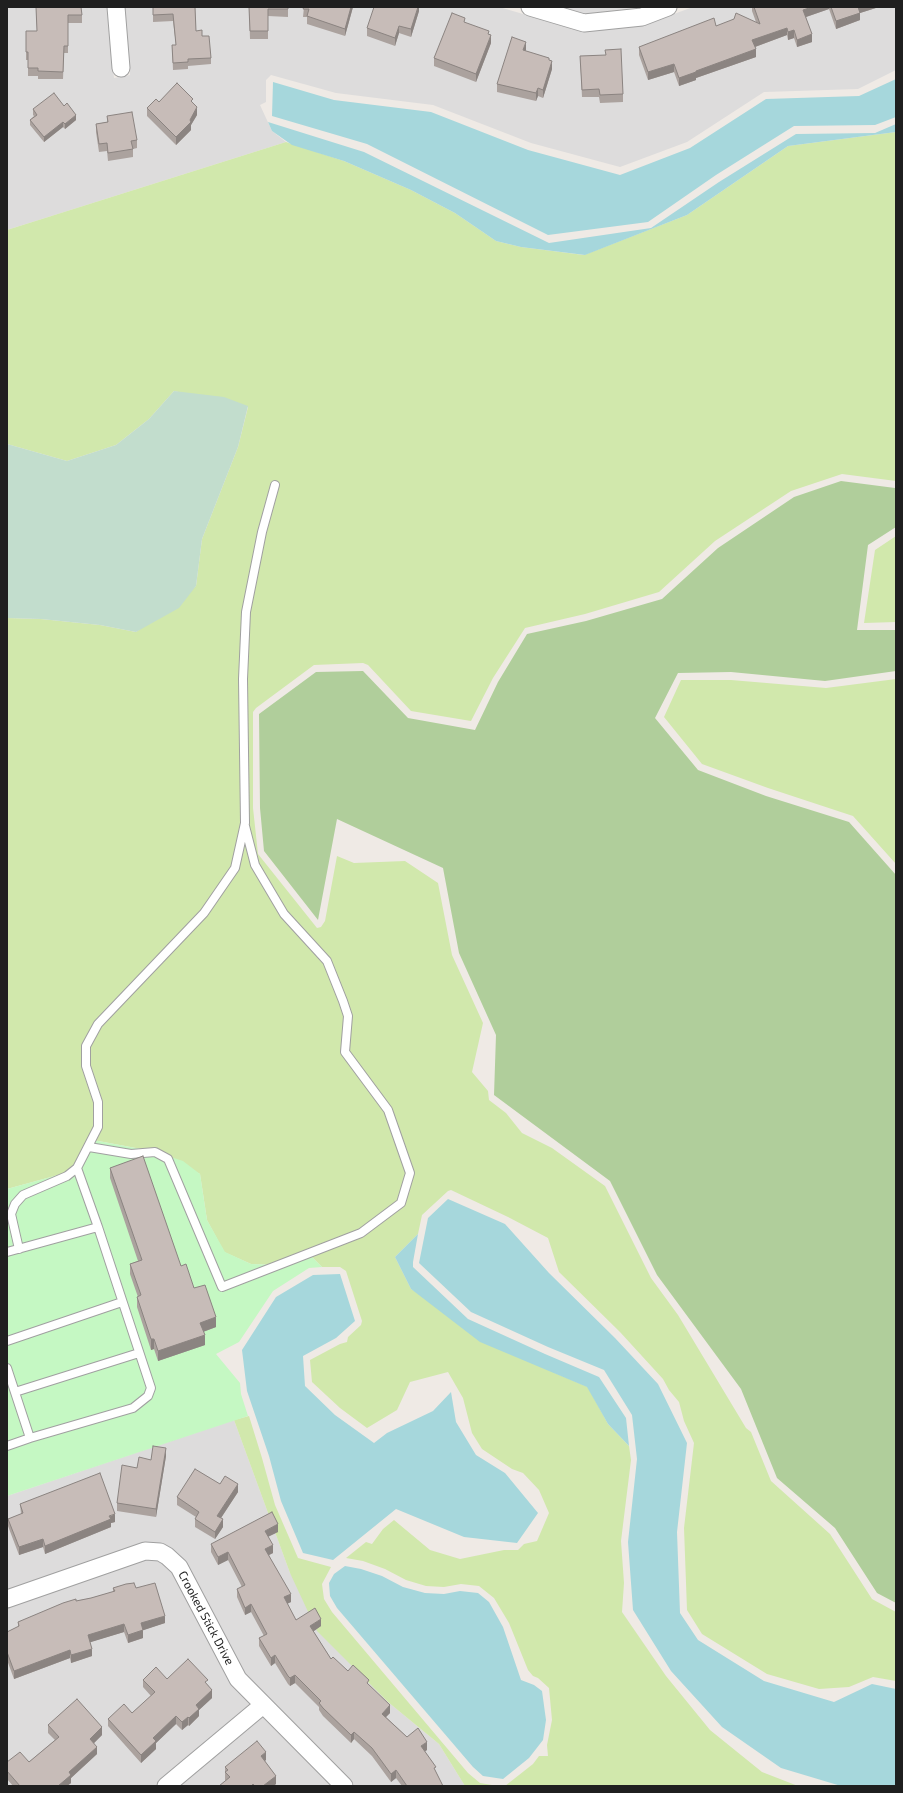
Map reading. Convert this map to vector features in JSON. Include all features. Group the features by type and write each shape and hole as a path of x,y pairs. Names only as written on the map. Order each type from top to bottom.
{"street":[{"path":"116,7 121,68"},
{"path":"530,7 584,23 642,17 668,7"},
{"name":"Crooked Stick Drive","path":"7,1599 145,1551 160,1552 174,1560 179,1567 238,1679 344,1786"},
{"path":"166,1786 263,1705"}],"lane":[{"path":"89,1147 131,1154 155,1152 168,1159 222,1287 361,1233 401,1203 410,1173 388,1110 345,1052 348,1016 327,961 284,914 254,865 245,823 243,679 246,612 262,532 275,485"},
{"path":"20,1249 11,1214 15,1204 23,1195 66,1176 77,1168 98,1127 98,1102 86,1066 86,1046 98,1024 204,914 235,868 245,823"},
{"path":"7,1446 133,1408 148,1396 151,1388 77,1168"},
{"path":"7,1252 98,1227"},
{"path":"7,1341 122,1302"},
{"path":"15,1392 139,1353"},
{"path":"7,1368 30,1438"}],"shaded area":[{"path":"7,7 108,7 114,78 130,75 124,7 499,7 585,32 644,25 693,7 896,7 896,70 858,89 764,92 687,142 620,167 531,143 433,105 336,93 271,75 266,80 266,102 260,105 272,131 286,142 7,230"},
{"path":"561,7 644,7 585,14"},
{"path":"234,1420 290,1573 388,1702 439,1744 465,1786 7,1786 7,1496"}],"green space":[{"path":"896,132 896,481 842,474 791,491 715,541 659,592 585,614 525,628 493,678 471,721 411,711 368,665 363,663 314,665 256,708 253,712 253,808 258,854 317,928 321,927 325,921 337,856 354,863 405,861 438,883 452,955 483,1023 472,1072 488,1091 489,1100 506,1113 522,1133 552,1148 605,1186 651,1278 678,1315 746,1428 751,1432 771,1481 830,1534 872,1599 896,1612 896,1681 873,1677 849,1687 819,1689 767,1674 702,1634 687,1610 684,1528 694,1443 684,1421 679,1402 669,1390 663,1379 620,1332 559,1272 548,1238 451,1190 448,1191 422,1215 418,1234 395,1257 411,1289 555,1373 588,1387 608,1424 629,1446 631,1460 621,1541 624,1583 622,1612 666,1676 710,1730 762,1772 798,1786 505,1786 533,1764 539,1756 548,1756 547,1745 552,1720 549,1688 538,1678 533,1676 528,1670 509,1623 494,1598 479,1586 461,1584 444,1587 426,1586 406,1580 385,1569 363,1561 346,1558 366,1542 372,1544 383,1529 394,1520 430,1550 460,1559 504,1550 518,1550 524,1544 537,1541 549,1513 539,1490 523,1473 512,1469 482,1449 472,1433 463,1398 448,1372 410,1382 397,1410 367,1428 340,1408 312,1382 310,1360 340,1344 347,1342 348,1337 361,1325 362,1321 346,1271 340,1267 322,1267 307,1252 277,1265 251,1264 224,1252 207,1220 200,1174 152,1151 93,1140 69,1172 7,1189 7,618 41,619 100,625 136,632 196,586 202,539 238,447 248,407 174,391 149,419 116,445 67,461 7,444 7,230 286,142 344,161 411,190 455,213 496,241 521,247 584,255 687,215 788,146"},
{"path":"174,391 224,397 248,406 238,447 202,539 196,586 179,608 136,632 100,625 41,619 7,618 7,444 67,461 116,445 149,419"},
{"path":"841,481 895,488 896,491 896,527 868,545 857,630 896,630 896,671 825,681 731,672 678,673 655,718 698,770 766,796 849,822 896,875 896,1603 877,1593 835,1528 777,1478 741,1389 657,1275 610,1181 494,1095 496,1035 459,953 443,868 337,819 318,920 264,851 260,808 259,714 316,672 363,671 408,718 475,730 498,682 527,634 586,621 662,599 718,548 794,497"},
{"path":"896,536 896,622 864,623 875,550"},
{"path":"896,679 896,864 853,816 768,788 702,764 664,717 681,680 731,680 826,688"},
{"path":"93,1140 152,1151 183,1161 200,1174 207,1220 225,1252 251,1264 277,1265 307,1252 322,1267 309,1268 273,1291 239,1342 216,1354 240,1383 241,1394 248,1416 7,1496 7,1189 69,1172"},
{"path":"249,1416 275,1505 298,1558 331,1567 322,1584 324,1599 332,1612 468,1773 480,1783 498,1786 465,1786 439,1744 388,1702 317,1631 290,1573 234,1420"}],"water":[{"path":"896,79 896,117 875,125 794,126 716,175 648,222 548,235 367,144 272,116 273,82 334,100 431,112 528,150 620,175 690,148 766,99 859,96"},
{"path":"268,122 364,152 549,243 651,228 719,182 796,134 875,133 896,124 896,132 788,146 687,215 585,255 521,247 496,241 455,213 411,190 344,161 292,145 272,131"},
{"path":"448,1199 505,1224 549,1273 615,1338 658,1384 687,1443 677,1532 680,1613 698,1640 764,1681 834,1702 872,1684 896,1689 896,1786 841,1786 781,1768 722,1727 671,1671 633,1610 628,1542 637,1459 632,1415 604,1370 548,1347 471,1312 419,1263 428,1218"},
{"path":"418,1234 413,1267 468,1319 599,1377 626,1418 629,1446 608,1424 587,1387 480,1342 411,1289 395,1257"},
{"path":"340,1274 355,1321 336,1338 303,1356 305,1386 335,1415 374,1443 387,1433 433,1411 451,1392 456,1422 476,1455 505,1473 538,1513 517,1543 464,1537 396,1509 333,1560 303,1553 281,1501 269,1456 247,1391 242,1350 276,1297 313,1275"},
{"path":"345,1566 361,1569 382,1576 403,1587 425,1593 444,1594 460,1591 478,1593 489,1602 503,1627 521,1680 534,1685 542,1691 546,1720 543,1740 529,1758 503,1779 483,1776 473,1767 337,1608 330,1596 329,1583 334,1574"}],"building":[{"path":"36,7 81,7 82,15 68,15 68,46 64,46 63,72 38,71 38,68 28,68 26,31 37,31"},
{"path":"153,7 195,7 196,31 202,30 202,36 209,36 211,58 188,59 188,62 173,63 172,45 176,45 173,14 153,15"},
{"path":"249,7 288,7 288,9 268,9 268,31 250,31"},
{"path":"304,7 351,7 345,29 307,16 309,9 303,9"},
{"path":"374,7 418,7 411,29 399,26 395,38 367,28"},
{"path":"754,7 812,7 803,10 812,34 797,40 794,30 788,32 787,28 752,40 756,49 679,78 674,64 648,72 639,47 714,18 716,26 734,19 736,13 760,24"},
{"path":"831,7 858,7 860,13 836,21"},
{"path":"452,13 465,18 464,22 489,31 488,34 491,35 476,74 434,58"},
{"path":"512,37 526,42 523,50 549,58 549,60 552,61 543,90 538,88 536,93 497,84"},
{"path":"621,49 623,94 600,95 599,89 582,90 580,56 606,55 605,50"},
{"path":"177,83 193,99 191,101 197,107 190,120 191,122 176,137 147,108 156,99 159,102"},
{"path":"54,93 64,106 67,103 76,115 65,124 63,122 44,137 30,120 37,115 33,109"},
{"path":"132,112 137,140 131,141 133,149 108,153 107,143 99,144 96,124 108,122 107,116"},
{"path":"143,1156 181,1266 186,1264 194,1288 205,1285 216,1317 200,1323 205,1335 158,1351 154,1339 151,1339 137,1297 141,1295 130,1264 142,1260 110,1168"},
{"path":"153,1446 166,1448 156,1509 117,1503 122,1465 137,1468 139,1457 151,1460"},
{"path":"195,1469 220,1484 225,1476 238,1484 217,1516 223,1519 215,1532 195,1519 199,1512 177,1497"},
{"path":"100,1473 115,1514 109,1516 111,1519 45,1546 43,1539 19,1547 8,1519 23,1513 20,1504"},
{"path":"272,1512 278,1524 265,1531 273,1545 265,1549 291,1594 284,1597 296,1620 315,1608 321,1619 310,1626 331,1659 333,1657 348,1671 353,1665 369,1680 367,1683 390,1705 382,1714 407,1737 418,1728 427,1742 421,1746 436,1767 434,1768 443,1786 407,1786 396,1770 391,1774 372,1748 354,1732 351,1735 323,1708 319,1703 321,1701 295,1675 290,1678 275,1655 271,1658 259,1638 267,1634 251,1604 245,1608 237,1589 245,1585 228,1552 218,1557 211,1544"},
{"path":"134,1583 136,1588 155,1583 165,1616 141,1623 143,1630 128,1635 124,1624 88,1635 92,1649 71,1655 70,1650 14,1671 7,1652 7,1632 19,1626 18,1622 63,1603 76,1599 76,1601 91,1598 115,1591 113,1588"},
{"path":"188,1659 208,1680 205,1682 212,1690 196,1705 199,1709 182,1722 176,1716 153,1738 156,1741 141,1755 108,1719 124,1704 132,1713 155,1692 143,1680 156,1667 167,1679"},
{"path":"77,1699 102,1727 90,1739 97,1747 69,1772 71,1775 58,1786 20,1786 7,1771 7,1762 20,1752 29,1762 59,1737 48,1725"},
{"path":"257,1741 266,1752 261,1756 276,1776 263,1786 255,1786 253,1784 251,1786 219,1786 230,1777 225,1772 228,1770 225,1767"}]}
